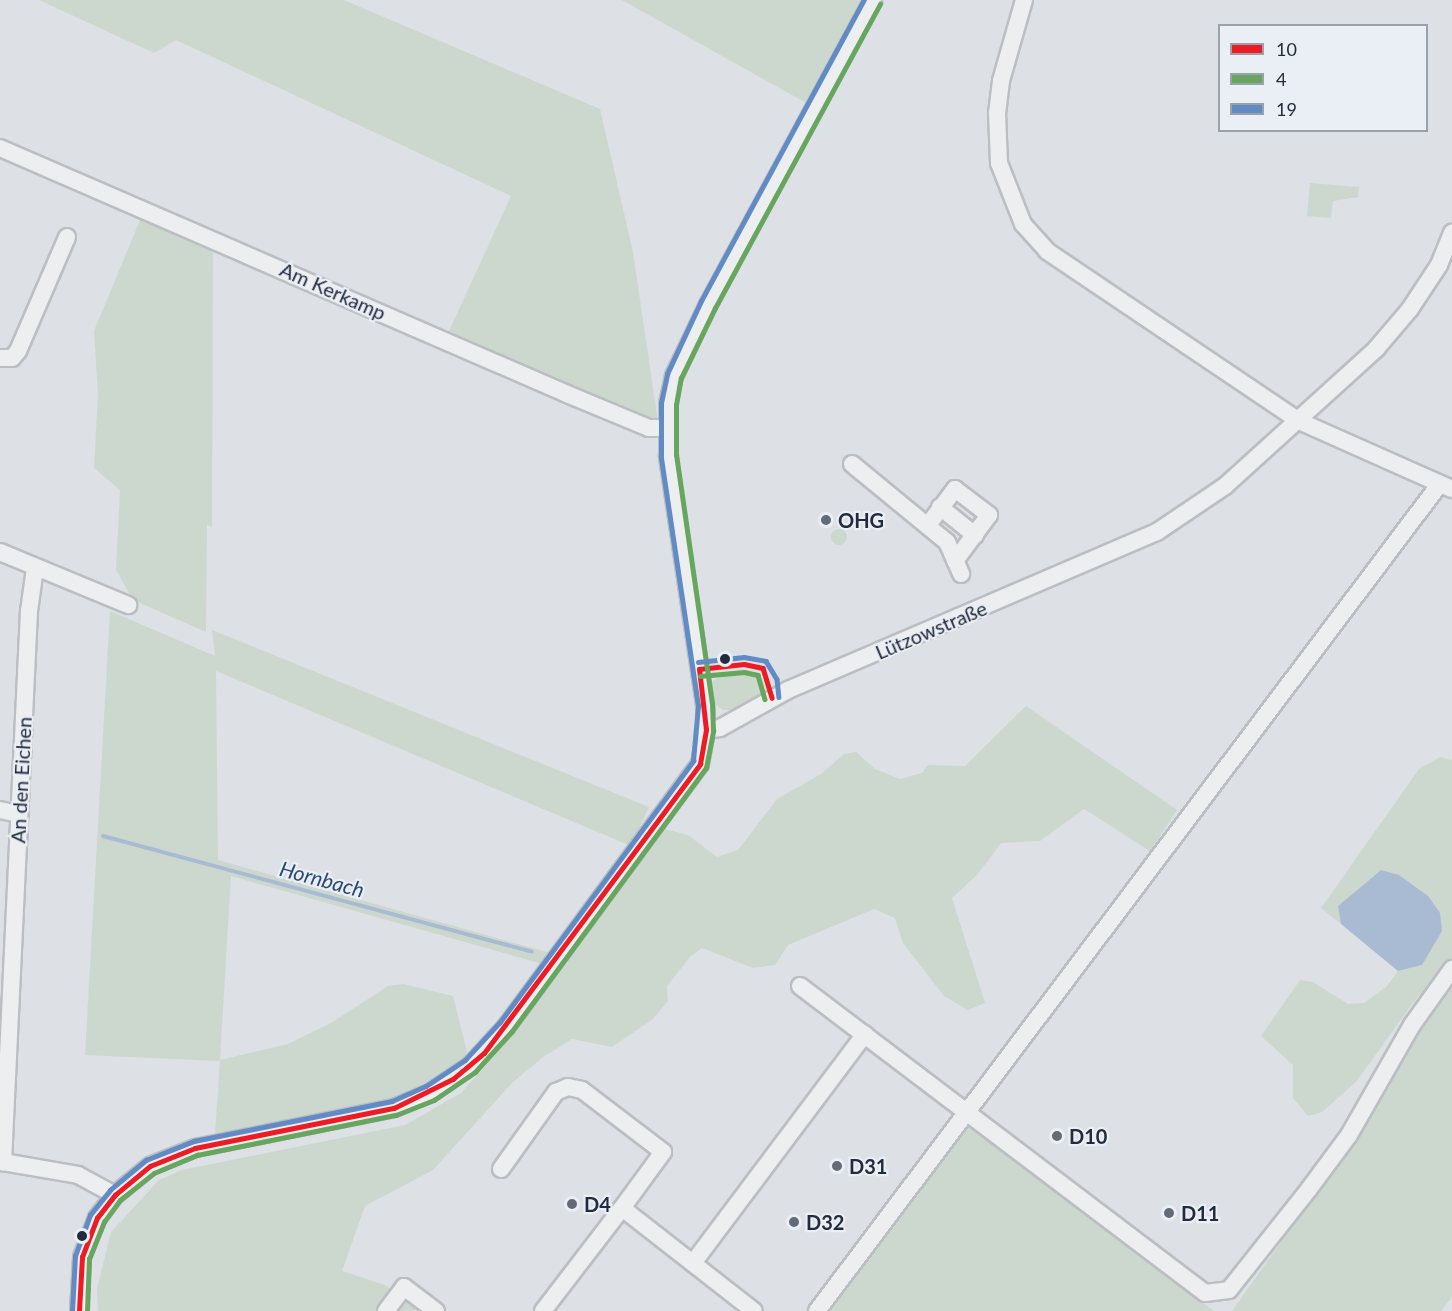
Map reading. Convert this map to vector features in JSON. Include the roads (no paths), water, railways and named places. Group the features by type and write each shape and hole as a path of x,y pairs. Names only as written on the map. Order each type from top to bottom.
{"street":[{"path":"79,1311 78,1277 87,1241 114,1195 150,1166 172,1155 394,1108 430,1093 470,1066 506,1027 700,764 706,730 666,428 672,385 682,356 873,0"},
{"path":"817,1311 967,1110 1446,487 1299,421 1047,251 1023,224 999,163 997,113 1001,81 1024,0"},
{"name":"Am Kerkamp","path":"0,148 567,394 648,428 666,428"},
{"name":"Lützowstraße","path":"706,730 720,728 788,690 1157,532 1224,486 1376,350 1410,309 1438,265 1452,233"},
{"path":"0,358 12,358 18,351 67,237"},
{"path":"852,464 947,542 958,568 975,535 989,515 955,489 928,525"},
{"path":"940,507 975,535"},
{"path":"0,552 128,606"},
{"name":"An den Eichen","path":"35,567 31,579 19,814 6,960 1,1162 78,1175 114,1195"},
{"path":"0,810 19,814"},
{"path":"800,986 967,1110 1205,1293 1229,1290 1349,1135 1412,1025 1452,969"},
{"path":"693,1263 865,1034"},
{"path":"501,1169 556,1092 568,1087 582,1090 663,1152 543,1311"},
{"path":"622,1208 754,1311"},
{"path":"386,1311 404,1287 436,1311"}],"water":[{"path":"1381,870 1399,875 1428,896 1440,913 1442,931 1422,965 1398,971 1341,924 1338,906"}],"waterway":[{"name":"Hornbach","path":"103,836 532,952"}],"place":[{"name":"OHG","path":"826,520"},
{"name":"D10","path":"1057,1136"},
{"name":"D31","path":"837,1166"},
{"name":"D4","path":"572,1204"},
{"name":"D11","path":"1169,1213"},
{"name":"D32","path":"794,1222"}]}
